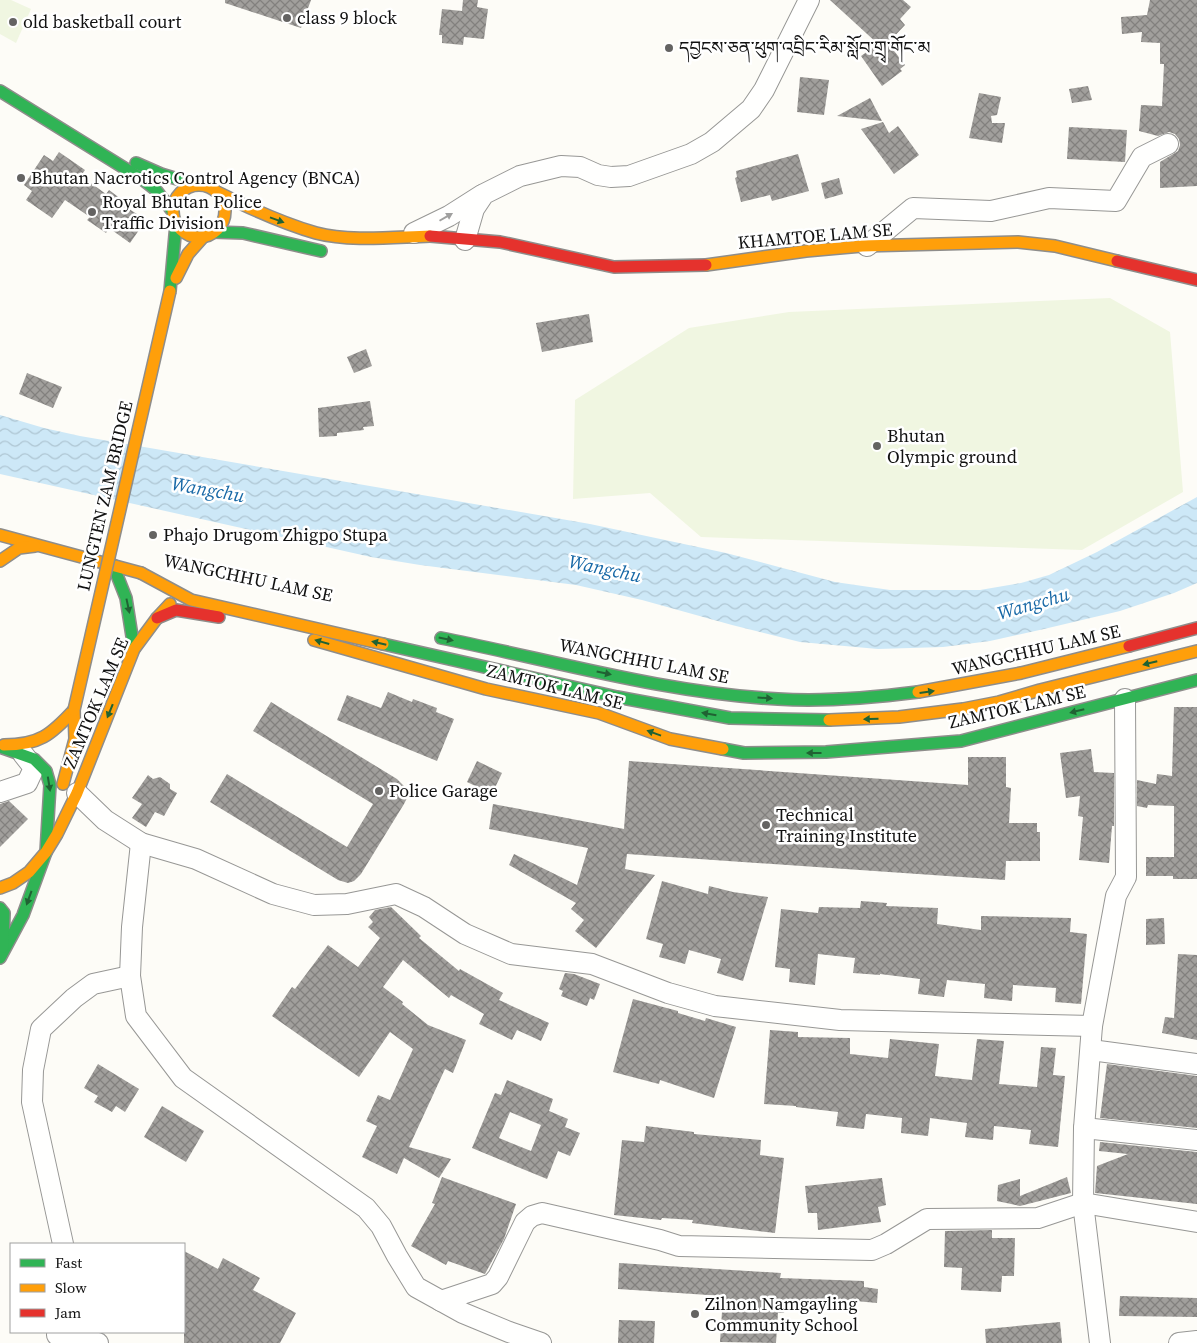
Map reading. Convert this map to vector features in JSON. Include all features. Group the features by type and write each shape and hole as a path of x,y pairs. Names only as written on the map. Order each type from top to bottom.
{"main road":[{"path":"0,91 78,138 156,190 172,212 176,224 188,235 195,237 208,234 243,233 313,250 330,252"},
{"path":"78,138 98,143 161,174 211,188 217,192 224,205 225,213 219,227 194,247 181,266 170,291"},
{"path":"172,212 173,204 182,190 189,186 197,185"},
{"name":"KHAMTOE LAM SE","path":"217,192 261,214 317,233 361,238 442,236 456,244 500,242 614,268 697,266 806,251 867,246 1027,243 1055,246 1197,280"},
{"path":"170,291 176,224"},
{"name":"LUNGTEN ZAM BRIDGE","path":"74,710 170,291"},
{"path":"0,535 35,546 141,573"},
{"path":"0,561 19,548 35,546"},
{"path":"113,565 126,598 134,649"},
{"name":"WANGCHHU LAM SE","path":"141,573 180,582"},
{"name":"WANGCHHU LAM SE","path":"141,573 191,600"},
{"name":"WANGCHHU LAM SE","path":"157,618 172,603 180,600 191,600 617,697 730,718 759,719 831,720 899,718 963,709 999,702 1197,651"},
{"name":"ZAMTOK LAM SE","path":"46,852 77,793 134,649 157,618 176,610 215,616 311,639 486,689 600,713 670,739 744,753 826,752 961,741 1197,680"},
{"name":"WANGCHHU LAM SE","path":"434,636 681,688 732,696 839,700 898,696 963,686 1038,670 1197,628"},
{"path":"0,746 22,746 34,743 53,733 74,710"},
{"path":"48,823 63,785 73,751 76,725 74,710"},
{"path":"0,746 23,754 40,764 49,778 50,785 46,852 23,915 1,957"},
{"path":"0,888 29,872 46,852"},
{"path":"0,908 4,913 1,957"}],"street":[{"path":"407,236 435,223 484,194 520,176 561,166 580,167 598,175 611,177 629,176 691,154 712,142 751,109 764,90 809,0"},
{"path":"867,246 913,208 991,210 1049,198 1116,201 1142,158 1168,144"},
{"path":"456,244 484,194"},
{"path":"1100,1343 1083,1203 1084,1128 1092,1026 1116,896 1126,877 1125,699"},
{"path":"0,792 27,784 34,768 23,754"},
{"path":"77,793 105,820 141,843 196,859 273,894 314,905 346,904 396,894 424,907 465,934 511,954 592,964 668,993 716,1006 840,1020 1092,1026"},
{"path":"141,843 132,927 130,976 136,1016 183,1078 366,1208 381,1226 416,1287 463,1313 541,1343"},
{"path":"63,1243 32,1102 33,1070 41,1029 74,998 93,984 130,976"},
{"path":"1091,1050 1197,1064"},
{"path":"1084,1128 1197,1140"},
{"path":"441,1301 492,1284 498,1277 525,1222 532,1216 542,1213 678,1246 872,1250 886,1244 927,1219 1038,1218 1083,1203 1197,1222"},
{"path":"53,1337 98,1343"},
{"path":"1178,1343 1197,1341"}],"green space":[{"name":"old basketball court","path":"0,0 11,0 31,9 16,43 0,34"},
{"name":"Bhutan Olympic ground","path":"1110,298 1170,332 1183,492 1082,550 701,537 650,493 573,499 575,400 689,328 789,312"}],"water":[{"name":"Wangchu","path":"0,415 80,436 590,524 726,553 835,582 890,590 980,590 1021,583 1049,575 1097,552 1197,497 1197,583 1174,593 1120,611 990,641 943,647 878,649 800,642 642,600 576,585 371,557 0,474"}],"building":[{"name":"class 9 block","path":"225,0 311,0 301,28 225,3"},
{"path":"463,0 478,0 477,7 488,9 484,39 464,37 463,45 442,43 442,35 439,35 442,9 462,11"},
{"path":"830,0 903,0 911,7 900,19 905,25 888,43 905,65 900,69 902,71 882,86 861,56 878,44"},
{"path":"1150,0 1197,0 1197,186 1160,188 1160,162 1178,151 1179,139 1175,134 1169,132 1158,136 1139,131 1141,105 1162,106 1164,64 1160,64 1160,43 1141,42 1142,32 1122,34 1121,17 1147,15"},
{"path":"800,77 829,80 824,115 797,112"},
{"path":"1088,86 1092,100 1072,103 1069,89"},
{"path":"979,93 1001,97 997,115 991,116 992,123 1005,123 1002,143 969,138"},
{"path":"870,98 882,121 837,116"},
{"path":"883,122 889,133 898,126 919,155 894,174 861,129"},
{"path":"1069,127 1127,130 1125,162 1067,159"},
{"path":"59,152 85,170 81,176 106,194 109,190 125,202 123,205 146,220 130,243 109,228 106,233 87,220 90,217 65,200 52,218 26,200 32,191 24,185 44,155 53,161"},
{"path":"798,154 809,191 772,201 770,195 741,202 735,178 737,177 736,171"},
{"path":"839,178 843,194 825,199 821,183"},
{"path":"589,314 593,342 542,352 536,323"},
{"path":"366,349 372,366 354,373 347,357"},
{"path":"27,373 62,387 53,408 19,394"},
{"path":"370,401 374,426 363,427 364,430 337,433 337,436 319,437 318,408"},
{"path":"388,692 412,702 413,699 437,708 436,712 454,719 437,761 337,720 347,695 381,708"},
{"name":"Police Garage","path":"271,702 397,779 406,788 407,798 404,804 361,874 354,881 348,883 338,880 210,802 227,774 347,847 373,804 253,731"},
{"path":"1174,707 1197,707 1197,879 1173,879 1173,876 1146,876 1146,857 1174,857 1174,806 1148,805 1147,808 1137,806 1137,780 1156,784 1157,774 1172,776"},
{"path":"1091,749 1094,772 1114,773 1114,826 1112,826 1109,863 1079,860 1083,817 1078,816 1080,796 1066,798 1060,753"},
{"path":"968,757 1006,757 1006,787 1011,788 1009,823 1037,823 1037,832 1040,832 1040,861 1006,861 1005,880 627,854 625,869 655,875 596,948 575,931 584,920 571,909 576,903 509,865 514,854 577,885 588,848 489,829 493,804 624,829 629,761 968,785"},
{"path":"477,761 502,773 492,794 467,782"},
{"path":"148,775 153,779 160,777 170,784 170,789 177,793 164,816 155,812 146,827 132,818 142,804 132,798"},
{"path":"9,801 28,819 0,847 0,804"},
{"path":"662,881 708,894 709,886 768,897 743,981 717,973 721,959 689,950 685,964 659,957 663,944 646,939"},
{"path":"861,901 887,903 886,906 938,908 937,924 981,930 981,916 1071,918 1070,932 1087,934 1081,1004 1055,1002 1056,988 1013,985 1012,1001 984,998 985,984 947,980 944,997 918,994 920,979 853,973 855,958 818,954 815,985 789,982 790,969 775,967 781,909 818,913 819,907 860,908"},
{"path":"391,907 421,936 419,938 459,971 460,969 503,993 499,1000 549,1023 541,1041 517,1030 512,1040 479,1024 484,1014 451,995 449,998 403,960 383,987 428,1025 466,1040 453,1073 445,1069 409,1147 451,1159 439,1178 404,1158 397,1174 362,1157 377,1126 366,1121 378,1095 390,1100 413,1049 390,1032 359,1077 272,1016 292,987 295,989 328,945 358,967 380,938 368,927 373,922 369,917 375,910"},
{"path":"1164,918 1165,944 1146,945 1146,919"},
{"path":"1178,954 1197,955 1197,1040 1162,1033 1165,1017 1174,1018"},
{"path":"565,973 574,974 600,984 594,1000 590,998 587,1006 561,996 563,991 559,989"},
{"path":"633,999 678,1011 678,1013 705,1021 706,1018 736,1027 714,1098 660,1080 659,1084 613,1072"},
{"path":"770,1030 798,1032 798,1037 850,1038 850,1054 888,1058 890,1039 939,1044 935,1076 972,1080 977,1039 1004,1041 999,1084 1037,1087 1041,1047 1056,1048 1053,1075 1065,1076 1058,1147 1029,1144 1031,1130 994,1126 993,1140 965,1137 967,1123 930,1118 928,1136 901,1133 902,1118 866,1114 864,1129 836,1126 838,1112 764,1104"},
{"path":"98,1064 139,1089 125,1112 116,1106 112,1112 94,1102 98,1096 84,1088"},
{"path":"1107,1064 1197,1076 1197,1128 1100,1118"},
{"path":"507,1080 553,1099 549,1111 568,1119 565,1127 580,1133 570,1156 558,1151 547,1179 472,1148 495,1093 501,1095","holes":["510,1112 541,1125 531,1151 499,1138"]},
{"path":"162,1106 204,1131 186,1162 144,1137"},
{"path":"646,1126 694,1132 694,1134 761,1140 760,1155 784,1158 775,1233 692,1223 693,1220 662,1218 661,1220 614,1215 622,1140 644,1142"},
{"path":"1100,1142 1197,1152 1197,1204 1095,1193 1097,1166 1128,1154 1099,1151"},
{"path":"442,1177 516,1204 504,1239 485,1274 448,1261 446,1265 411,1246 435,1204 432,1203"},
{"path":"1067,1177 1071,1193 1020,1206 997,1201 998,1185 1020,1179 1020,1196"},
{"path":"882,1178 886,1205 878,1207 881,1222 818,1230 817,1213 808,1213 805,1186"},
{"path":"992,1230 992,1238 1015,1238 1014,1276 1002,1276 1001,1292 961,1290 962,1268 944,1267 945,1231"},
{"path":"185,1252 218,1269 223,1258 260,1278 253,1290 296,1313 280,1343 184,1343"},
{"path":"619,1263 781,1273 780,1278 864,1281 864,1287 878,1289 877,1303 845,1300 845,1310 785,1308 784,1313 778,1313 776,1343 720,1342 723,1296 618,1289"},
{"path":"1120,1296 1197,1298 1197,1317 1119,1316"},
{"path":"619,1320 655,1321 654,1343 618,1343"},
{"path":"1060,1322 1062,1343 986,1343 985,1329"}],"traffic: fast":[{"path":"0,91 142,179 156,190 173,212"},
{"path":"136,163 161,174 197,185"},
{"path":"170,291 176,224"},
{"path":"213,232 243,233 321,251"},
{"path":"113,565 126,598 134,649"},
{"path":"441,638 651,683 735,696 831,700 918,692"},
{"path":"383,644 617,697 730,718 829,720"},
{"path":"723,749 744,753 826,752 961,741 1197,680"},
{"path":"0,747 34,759 46,771 50,785 46,852 23,915 0,958"},
{"path":"0,908 4,913 3,947"}],"traffic: slow":[{"path":"199,185 213,189 221,197 225,211 221,225 213,233 199,237 185,233 177,225 173,211 177,197 185,189 199,185"},
{"path":"217,192 278,220 329,236 372,238 430,236"},
{"path":"176,278 188,254 203,237"},
{"path":"706,265 806,251 862,246 1018,242 1055,246 1117,261"},
{"path":"74,710 170,291"},
{"path":"0,535 141,573"},
{"path":"0,561 19,548 35,546"},
{"path":"141,573 191,600 383,644"},
{"path":"0,888 13,883 29,872 46,852 57,834 77,793 134,649 170,604"},
{"path":"314,640 486,689 599,713 670,739 723,749"},
{"path":"918,692 1021,673 1129,646"},
{"path":"829,720 899,717 963,709 999,702 1197,651"},
{"path":"4,745 16,745 44,737 74,710"},
{"path":"63,784 75,739 74,710"}],"traffic: jam":[{"path":"430,236 500,242 614,267 706,265"},
{"path":"1117,261 1197,280"},
{"path":"157,618 176,610 219,617"},
{"path":"1129,646 1197,628"}],"place":[{"name":"class 9 block","path":"287,18"},
{"name":"old basketball court","path":"13,22"},
{"name":"དབྱངས་ཅན་ཕུག་འབྲིང་རིམ་སློབ་གྲྭ་གོང་མ","path":"669,48"},
{"name":"Bhutan Nacrotics Control Agency (BNCA)","path":"21,178"},
{"name":"Royal Bhutan Police Traffic Division","path":"92,212"},
{"name":"Bhutan Olympic ground","path":"877,446"},
{"name":"Phajo Drugom Zhigpo Stupa","path":"153,535"},
{"name":"Police Garage","path":"379,791"},
{"name":"Technical Training Institute","path":"766,825"},
{"name":"Zilnon Namgayling Community School","path":"695,1314"}]}
